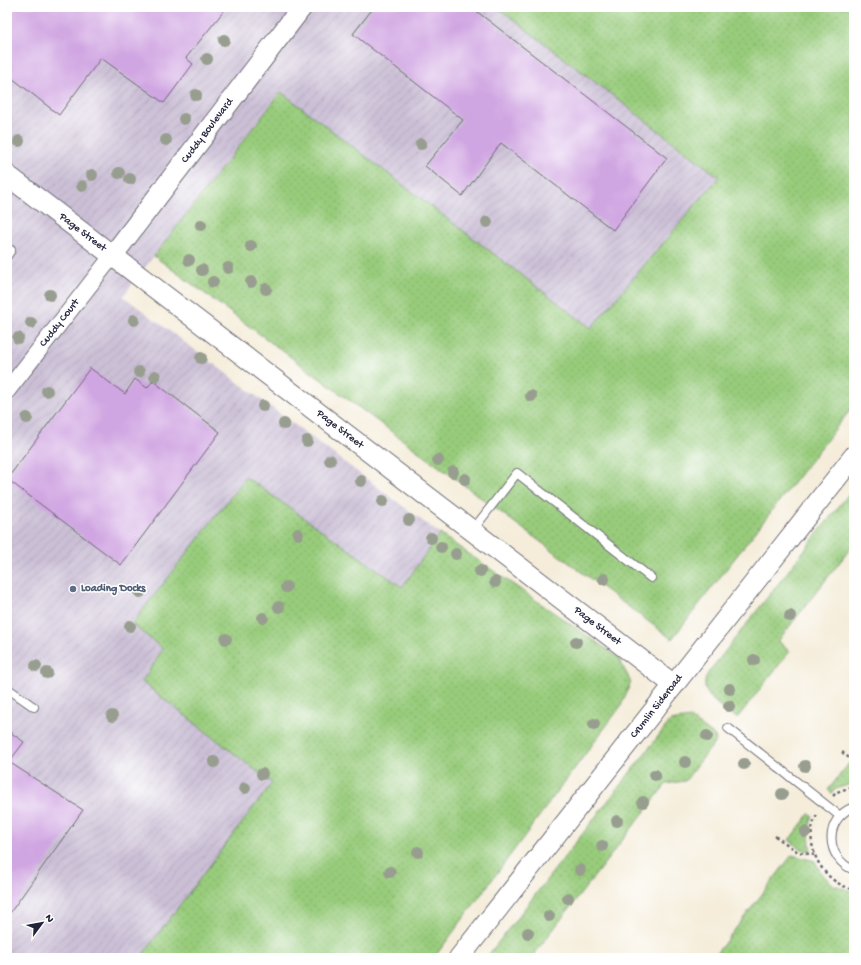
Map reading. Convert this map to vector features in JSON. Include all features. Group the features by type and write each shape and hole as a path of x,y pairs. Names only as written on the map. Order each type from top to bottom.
{"street":[{"name":"Cuddy Boulevard","path":"113,255 302,7"},
{"name":"Page Street","path":"7,175 674,685"},
{"name":"Cuddy Court","path":"7,391 113,255"},
{"name":"Crumlin Sideroad","path":"459,958 854,456"}],"lane":[{"path":"472,530 517,473 651,578"},
{"path":"7,688 34,707"},
{"path":"728,728 840,816"},
{"path":"854,807 840,816 834,826 831,836 832,847 836,856 843,864 854,870"}],"path":[{"path":"842,752 854,762"},
{"path":"775,836 798,852 814,855"},
{"path":"811,838 814,855 824,871 836,882 854,889"}],"shaded area":[{"path":"7,7 497,7 719,177 591,328 280,92 123,296 440,534 402,587 246,477 132,624 163,649 142,682 272,783 140,958 7,957"}],"green space":[{"path":"497,7 854,7 854,405 672,639 154,256 281,92 591,328 719,177"},
{"path":"246,477 402,587 440,534 618,657 631,682 621,706 434,958 140,958 272,783 142,682 163,649 132,624"},
{"path":"854,487 854,544 778,641 790,651 738,717 735,717 707,693 705,682 708,673"},
{"path":"690,718 715,736 716,741 685,781 666,784 531,958 486,958 670,721"},
{"path":"850,762 854,765 854,783 836,789 831,793 828,790"},
{"path":"810,813 813,816 809,833 811,852 799,848 789,840"},
{"path":"792,855 815,861 821,873 834,885 854,892 854,958 713,958"}],"building":[{"path":"7,7 227,7 186,58 193,64 164,103 101,58 59,115 7,74"},
{"path":"374,7 471,7 667,158 613,230 501,143 462,196 425,166 463,120 353,34"},
{"path":"90,368 125,394 135,379 147,388 153,381 220,432 121,565 7,479"},
{"path":"7,730 24,742 9,762 83,810 7,917"}],"place":[{"name":"Loading Docks","path":"73,589"}]}
